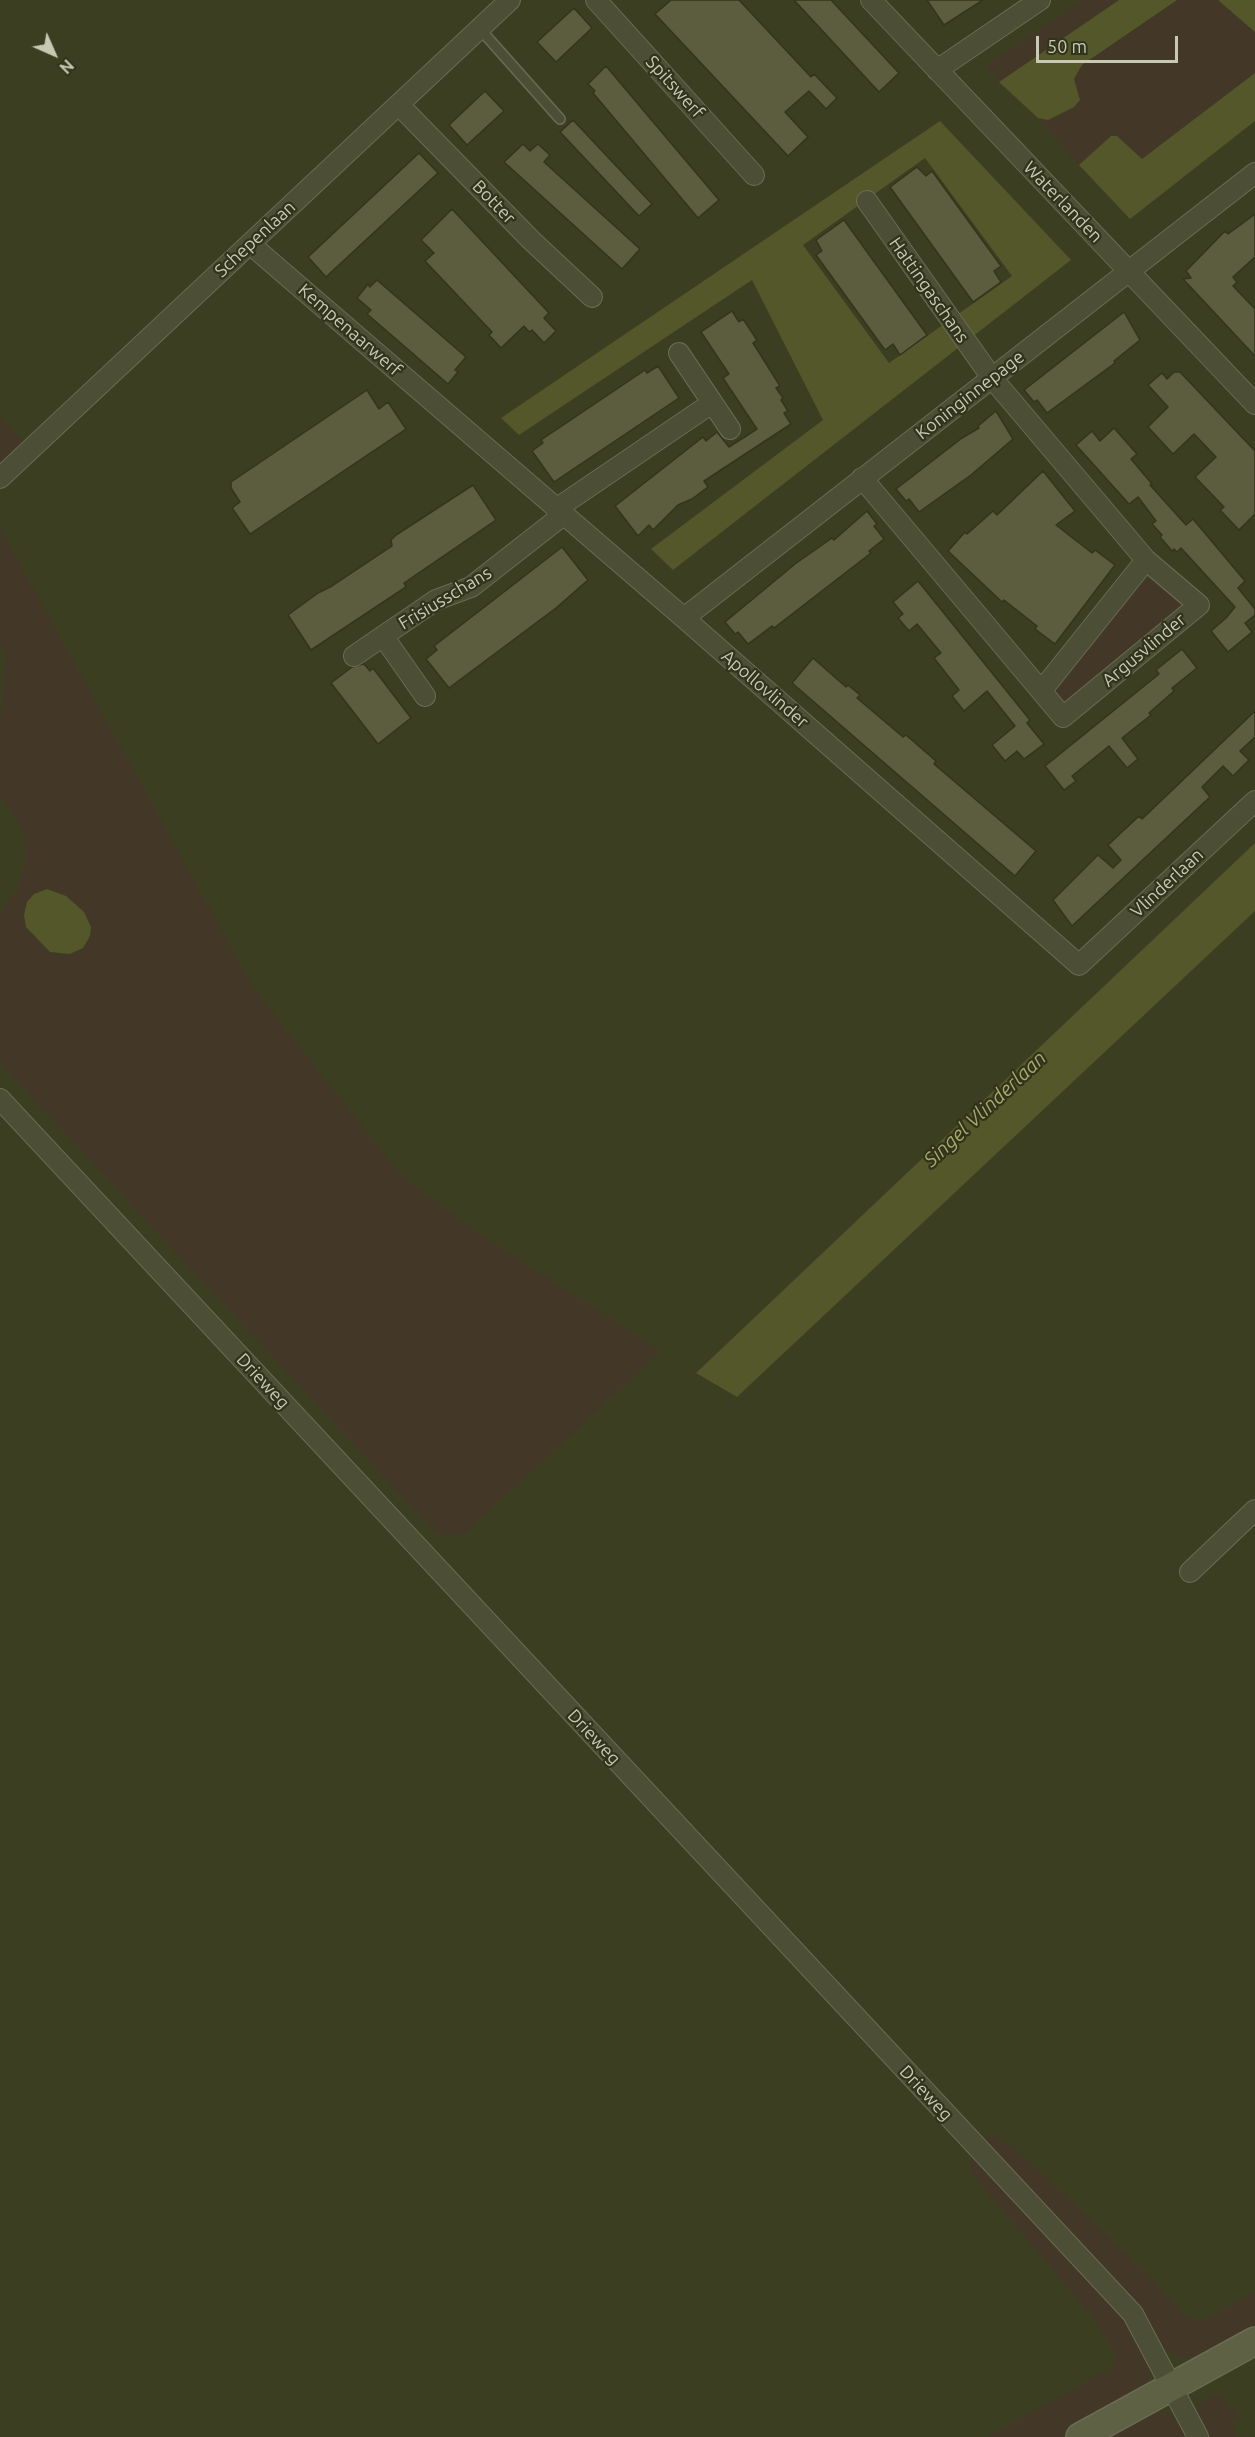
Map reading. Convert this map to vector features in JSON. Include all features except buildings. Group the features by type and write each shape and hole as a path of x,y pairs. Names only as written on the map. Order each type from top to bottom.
{"street":[{"name":"Schepenlaan","path":"0,478 510,0"},
{"name":"Spitswerf","path":"596,0 754,175"},
{"name":"Waterlanden","path":"871,0 1255,404"},
{"path":"937,70 1040,0"},
{"name":"Botter","path":"399,105 531,240 592,297"},
{"name":"Koninginnepage","path":"684,618 1255,173"},
{"name":"Hattingaschans","path":"867,201 992,378"},
{"name":"Kempenaarwerf","path":"250,244 449,416"},
{"path":"679,353 730,429"},
{"name":"Argusvlinder","path":"862,478 1063,717 1198,605 1146,560 992,378"},
{"name":"Frisiusschans","path":"354,656 436,600 471,587 560,512 712,403"},
{"name":"Apollovlinder","path":"449,416 684,618 1079,965"},
{"path":"1042,690 1146,560"},
{"name":"Frisiusschans","path":"383,636 425,696"},
{"name":"Vlinderlaan","path":"1079,965 1255,801"},
{"name":"Drieweg","path":"0,1099 1133,2314 1198,2437"},
{"path":"1190,1572 1255,1510"},
{"path":"1080,2437 1255,2341"}],"lane":[{"path":"480,29 560,119"}],"shaded area":[{"path":"1083,0 1119,0 999,82 987,65"},
{"path":"1177,0 1218,0 1255,32 1255,73 1142,159 1117,136 1111,136 1079,165 1038,118 1044,120 1080,100 1074,79 1082,65"},
{"path":"0,416 23,441 0,463"},
{"path":"0,528 254,989 389,1160 407,1180 475,1231 661,1351 464,1534 438,1535 0,1063 0,914 17,890 27,859 23,830 0,796 0,723 7,654 0,647","holes":["72,900 88,920 90,936 88,943 70,954 58,954 24,920 27,902"]},
{"path":"1156,578 1179,595 1178,611 1063,706 1054,694 1056,691 1137,587 1142,582"},
{"path":"987,2136 996,2136 1017,2150 1153,2279 1184,2315 1202,2321 1255,2292 1255,2332 1204,2359 1191,2361 1167,2351 1134,2301 982,2140"},
{"path":"976,2153 1129,2318 1154,2367 1146,2385 1127,2403 1063,2437 987,2437 1111,2368 1116,2359 1113,2349 1097,2322 972,2174 971,2162"},
{"path":"1218,2393 1240,2417 1231,2422 1237,2437 1208,2437 1201,2423 1195,2406"},
{"path":"1152,2411 1170,2413 1189,2437 1100,2437"}],"water":[{"path":"1119,0 1177,0 1082,65 1074,79 1080,100 1074,107 1048,120 1038,118 999,82"},
{"path":"1218,0 1255,0 1255,32"},
{"path":"1255,73 1255,121 1130,219 1079,165 1111,136 1117,136 1142,159"},
{"path":"940,121 1071,260 673,570 651,549 823,420 752,280 519,435 501,418","holes":["925,158 1012,276 889,363 803,245"]},
{"name":"Singel Vlinderlaan","path":"1255,843 1255,911 737,1397 696,1373"},
{"path":"47,889 66,896 84,912 91,927 90,936 83,948 70,954 50,952 26,927 24,915 27,902 34,894"}]}
